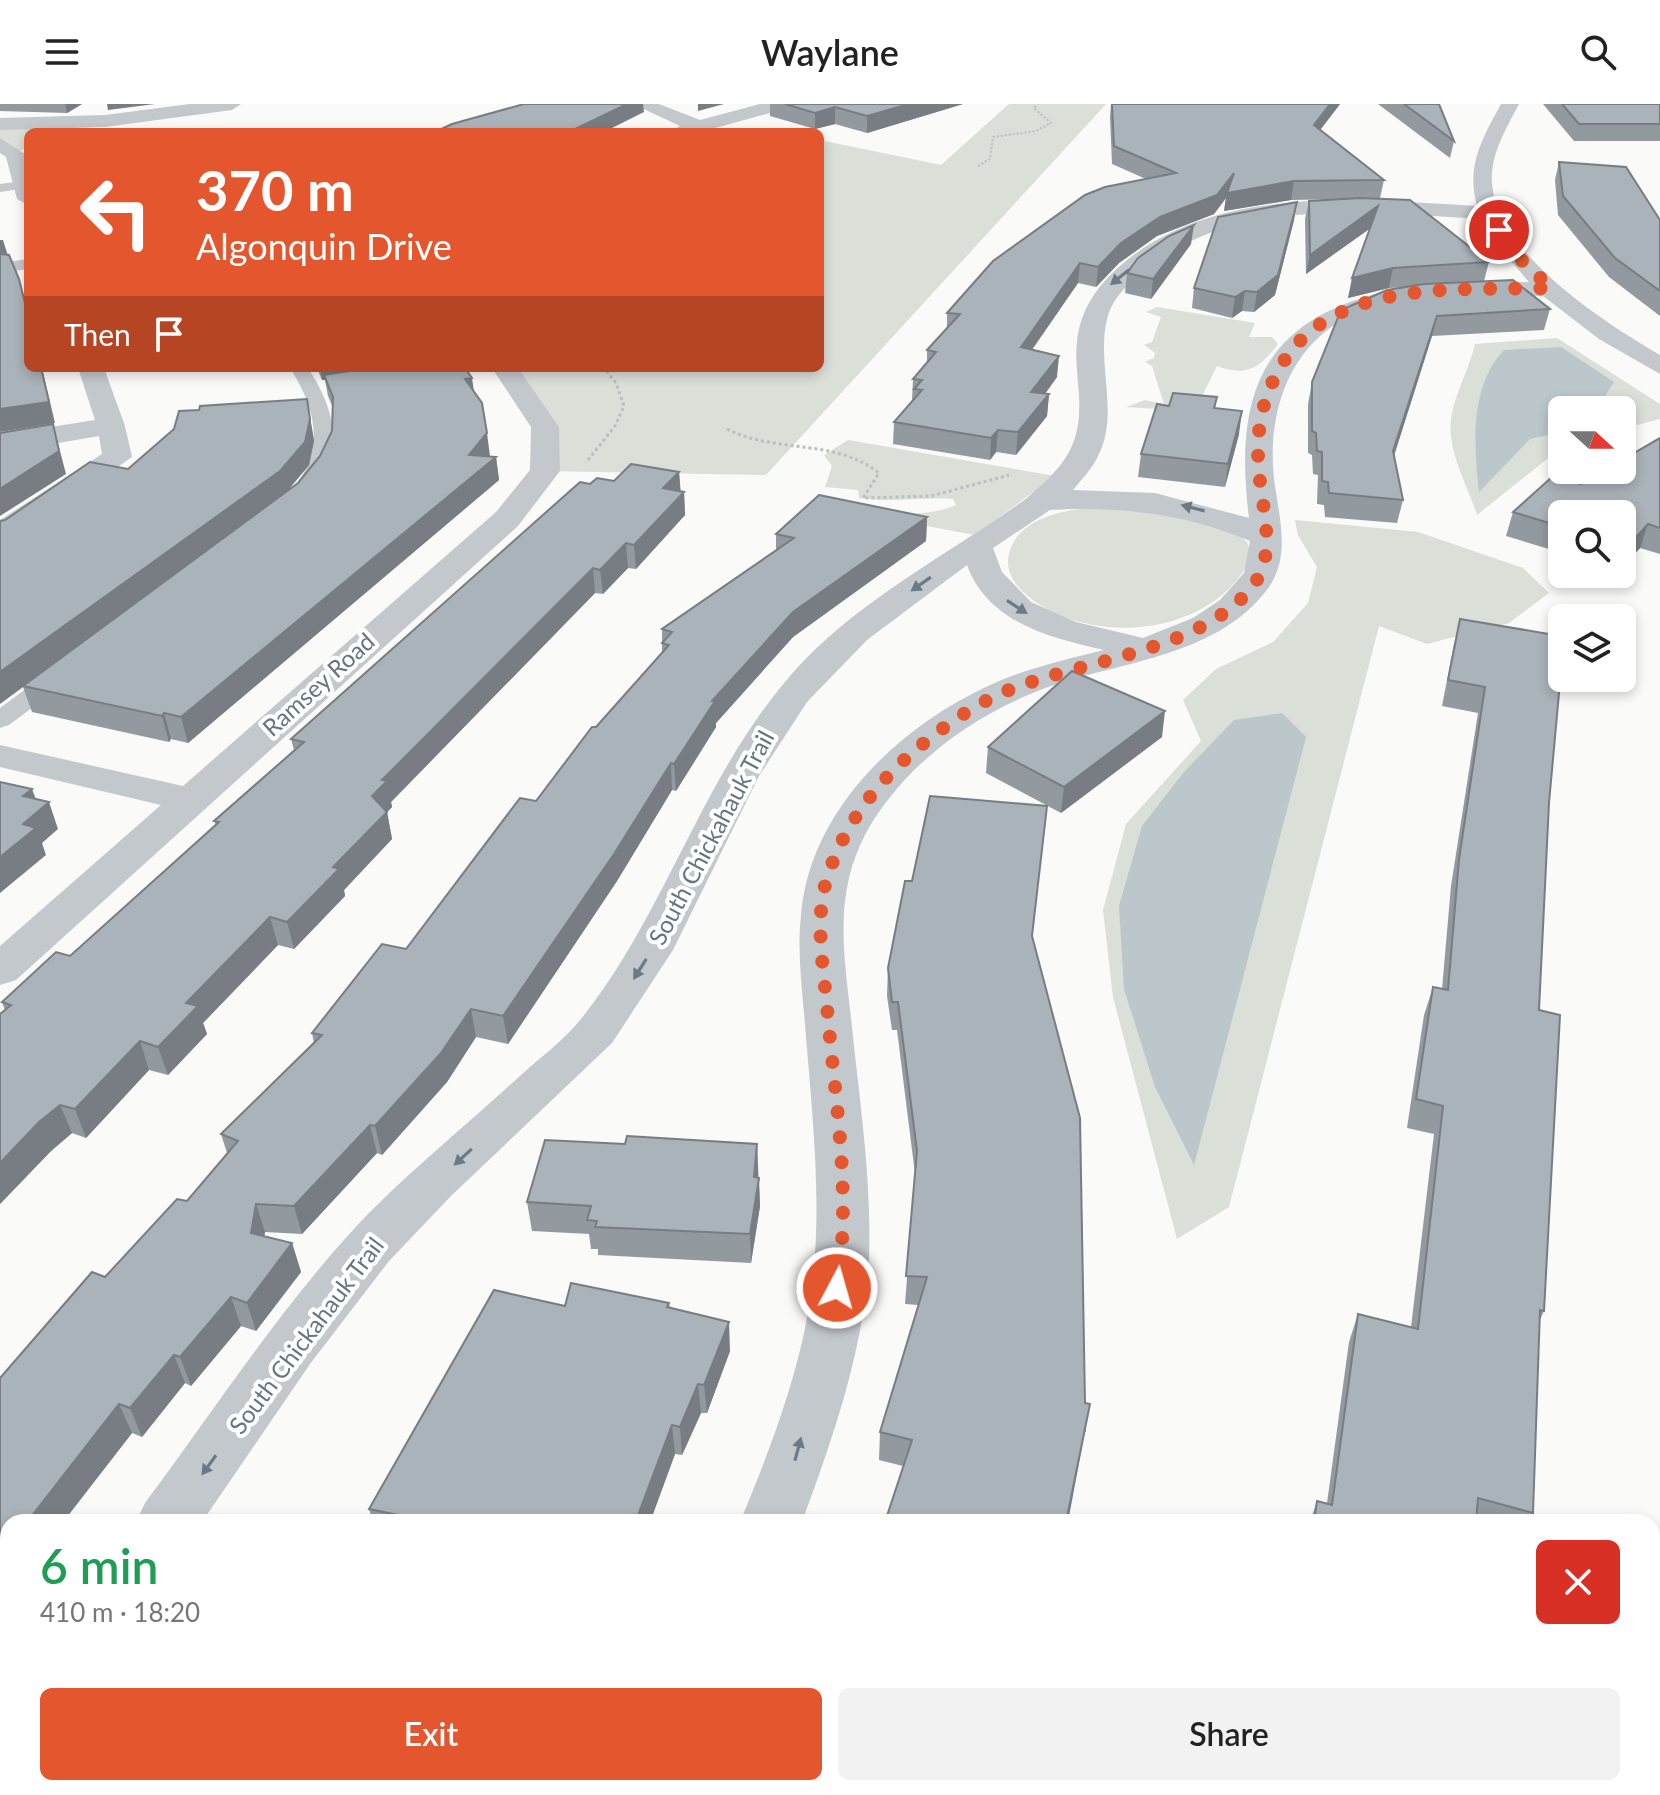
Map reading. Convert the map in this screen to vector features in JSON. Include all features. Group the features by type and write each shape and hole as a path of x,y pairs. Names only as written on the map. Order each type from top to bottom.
{"street":[{"path":"0,124 105,121 232,104"},
{"path":"642,104 698,126"},
{"path":"692,128 781,104"},
{"path":"1510,104 1482,168 1482,185 1489,213 1517,256 1551,288 1629,348 1660,366"},
{"path":"77,128 105,121"},
{"path":"14,148 24,188"},
{"name":"South Chickahauk Trail","path":"173,1514 371,1247 594,1035 664,931 730,795 758,745 794,694 858,631 1050,494 1091,442 1096,416 1088,371 1090,320 1109,285 1171,241 1214,224 1280,210 1367,208 1489,213"},
{"path":"774,1514 795,1460 833,1316 841,1262 843,1185 820,927 827,877 848,826 890,772 939,730 1013,688 1203,627 1234,608 1254,585 1267,563 1259,474 1259,418 1283,361 1301,337 1324,318 1369,301 1435,292 1551,288"},
{"path":"0,534 117,457 111,426 92,372"},
{"name":"Ramsey Road","path":"0,970 507,519 545,471 545,427 508,372"},
{"path":"0,444 111,426"},
{"path":"1050,494 1163,501 1201,510 1265,536"},
{"path":"976,545 983,572 999,595 1024,613 1069,630 1143,648"},
{"path":"0,756 190,800"}],"lane":[{"path":"0,188 24,192"},
{"path":"0,268 24,265"},
{"path":"294,500 323,464 326,436 322,389 303,372"},
{"path":"0,720 71,666"}],"path":[{"path":"978,166 990,159 993,137 1036,131 1051,123 1034,108 1037,104"},
{"path":"587,462 623,415 623,393 607,372"},
{"path":"727,429 761,445 864,458 879,473 863,498 887,500 940,494 1007,475 1050,494"}],"shaded area":[{"path":"1009,104 1106,104 766,475 545,471 545,427 508,372 824,372 824,141 941,165"},
{"path":"105,121 77,128 24,128 24,148 15,154 0,144 0,124"},
{"path":"1157,307 1255,323 1249,337 1272,337 1278,344 1252,368 1237,371 1217,366 1201,398 1221,413 1126,407 1145,400 1164,404 1152,366 1145,362 1154,358 1155,353 1144,345 1152,342 1161,317 1146,312"},
{"path":"1557,338 1660,404 1660,419 1636,425 1636,396 1548,396 1548,458 1477,515 1451,436 1455,401 1475,344"},
{"path":"1561,347 1614,382 1605,396 1548,396 1548,435 1530,439 1479,492 1475,437 1479,399 1493,365 1504,350"},
{"path":"848,440 1055,476 975,535 837,509 913,514 956,505 953,499 859,498 858,490 825,487 832,466 824,455"},
{"path":"1119,505 1232,529 1247,542 1252,556 1234,583 1210,604 1180,618 1148,626 1114,627 1081,622 1050,610 1017,586 1008,560 1013,544 1022,531 1052,515"},
{"path":"1295,520 1418,532 1523,568 1549,593 1509,623 1427,644 1379,626 1229,1207 1177,1239 1113,997 1103,910 1126,824 1201,741 1183,700 1216,669 1273,642 1308,603 1317,567 1298,535"},
{"path":"1282,713 1306,737 1194,1165 1155,1087 1124,989 1119,906 1142,826 1184,772 1234,720"}],"building":[{"path":"524,104 627,104 577,128 444,128"},
{"path":"785,104 909,104 867,116 835,107 815,113"},
{"path":"1112,104 1330,104 1314,125 1384,180 1294,181 1227,193 1234,173 1217,195 1160,217 1121,243 1098,267 1080,263 1021,347 1059,356 1031,392 1049,394 1018,432 998,430 991,438 894,422 922,390 914,389 922,380 913,379 936,352 927,350 960,314 947,313 993,261 1085,195 1105,187 1176,173 1114,146"},
{"path":"1404,104 1439,104 1454,141"},
{"path":"1562,104 1660,104 1660,124 1579,124"},
{"path":"1559,162 1626,167 1660,220 1660,291 1615,258 1563,196"},
{"path":"1360,198 1410,200 1489,262 1393,268 1352,278 1378,206 1310,255 1309,201"},
{"path":"1297,202 1278,275 1257,292 1245,291 1235,297 1194,288 1218,217"},
{"path":"1194,225 1153,279 1127,273 1138,258 1169,236"},
{"path":"0,254 9,255 24,299 24,372 42,372 49,402 0,409"},
{"path":"1513,280 1550,309 1437,316 1393,451 1403,500 1329,493 1328,482 1322,481 1322,452 1317,451 1316,433 1312,431 1312,382 1341,310 1387,290 1424,284"},
{"path":"342,372 468,372 472,378 465,379 482,403 487,433 469,455 496,457 181,717 164,713 162,716 23,686 298,483 320,456 332,431 333,397 324,375"},
{"path":"1173,393 1217,397 1214,408 1242,411 1228,464 1141,454 1157,404 1169,406"},
{"path":"307,399 310,419 305,442 280,471 0,672 0,521 90,462 128,469 174,429 179,411 199,410 200,406"},
{"path":"53,424 59,451 0,489 0,433"},
{"path":"1660,438 1660,528 1648,524 1636,537 1636,500 1548,500 1548,523 1513,512 1548,480 1548,484 1636,484 1636,452"},
{"path":"631,464 679,472 663,488 684,492 634,545 626,543 600,570 593,568 382,780 387,781 372,796 387,812 333,867 339,869 287,922 270,917 186,1003 198,1006 158,1047 140,1041 75,1109 60,1105 0,1163 0,1014 11,1005 2,1002 56,952 70,956 219,822 214,821 304,742 291,739 580,482 590,484 597,478 614,481"},
{"path":"819,495 927,517 793,612 712,701 715,701 674,764 671,763 614,854 503,1016 471,1009 441,1053 375,1126 370,1125 294,1206 256,1204 251,1233 292,1243 247,1303 231,1297 180,1357 174,1355 130,1408 119,1404 33,1514 0,1514 0,1378 92,1272 105,1277 177,1199 187,1201 238,1141 221,1134 322,1035 312,1033 382,944 406,949 520,798 536,801 592,727 596,727 669,645 662,643 672,632 662,629 794,538 776,534"},
{"path":"1460,619 1548,634 1548,692 1559,692 1549,803 1539,1010 1560,1015 1544,1311 1540,1310 1533,1513 1478,1498 1477,1514 1315,1514 1317,1501 1332,1505 1358,1314 1418,1329 1443,1106 1416,1099 1433,987 1448,990 1459,859 1485,687 1448,680"},
{"path":"1072,671 1165,711 1064,787 988,747"},
{"path":"0,782 32,789 23,796 49,802 23,824 36,828 0,857"},
{"path":"930,796 1047,806 1032,936 1080,1118 1085,1403 1090,1404 1068,1514 888,1514 912,1440 880,1432 927,1277 906,1276 917,1151 898,1002 892,1002 888,968 905,881 912,881"},
{"path":"627,1136 757,1144 754,1177 759,1178 750,1234 595,1227 597,1221 587,1220 591,1206 527,1202 545,1140 625,1144"},
{"path":"571,1283 669,1303 667,1307 729,1322 704,1385 698,1384 680,1427 672,1425 639,1514 393,1514 369,1509 494,1290 565,1306"}],"route":[{"path":"837,1288 841,1262 843,1185 820,927 827,877 848,826 890,772 939,730 1013,688 1203,627 1234,608 1254,585 1267,563 1259,474 1259,418 1283,361 1301,337 1324,318 1366,302 1451,291 1551,288 1517,256 1499,230"}]}
